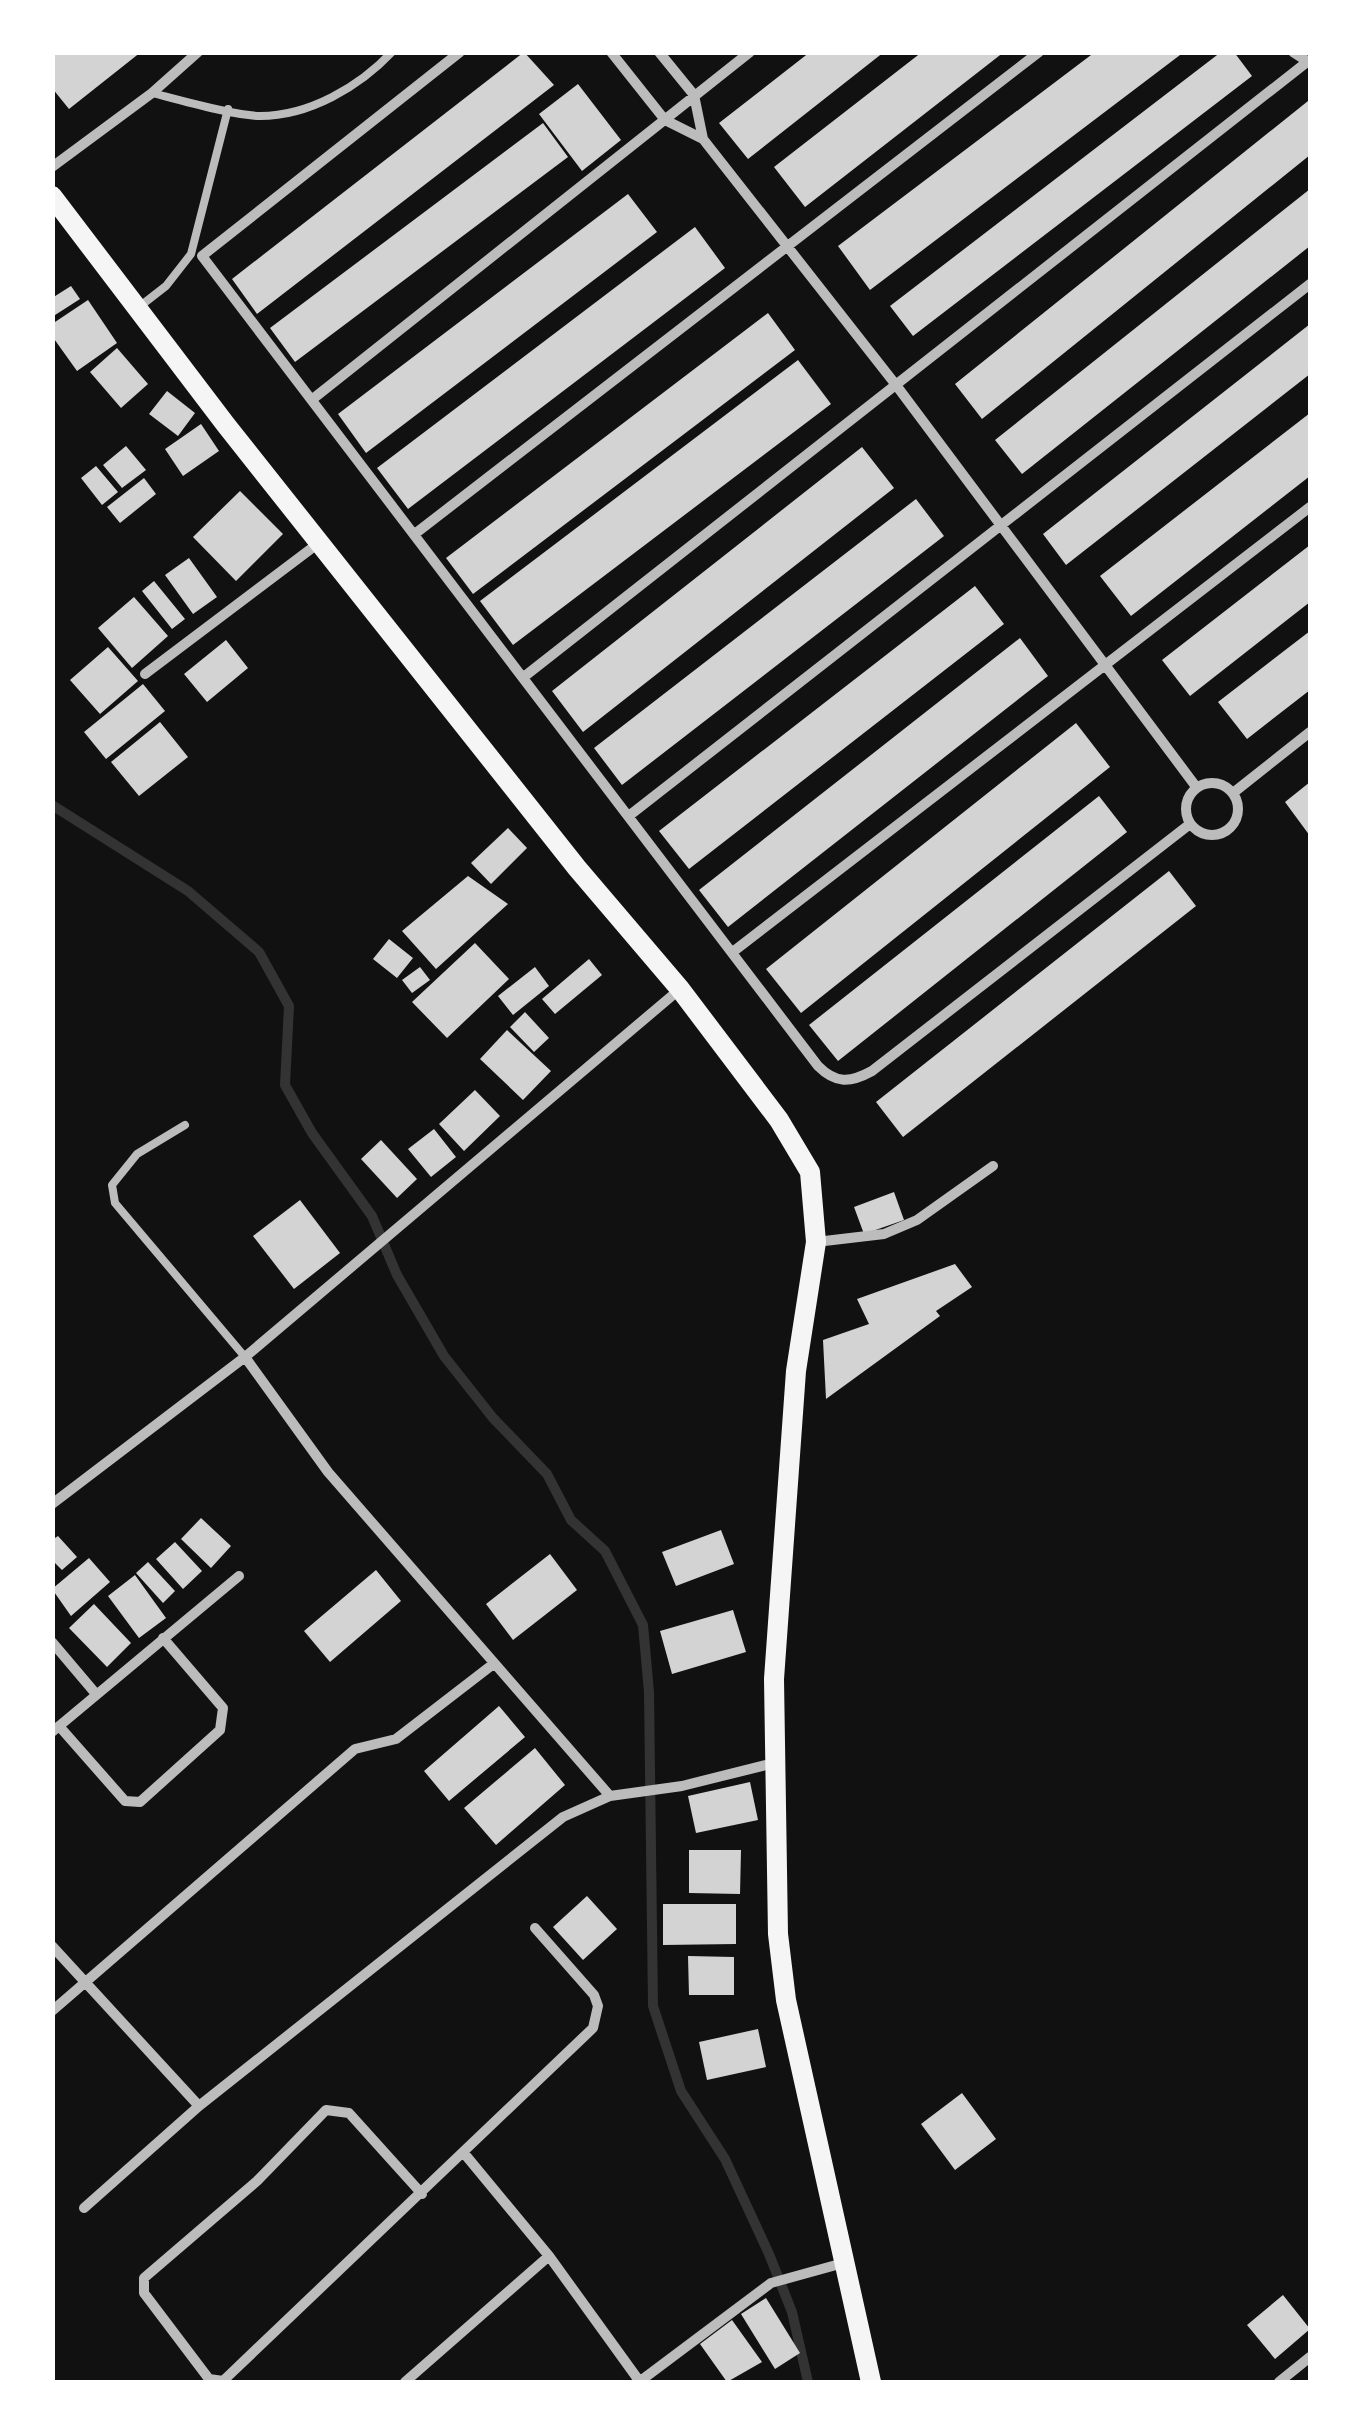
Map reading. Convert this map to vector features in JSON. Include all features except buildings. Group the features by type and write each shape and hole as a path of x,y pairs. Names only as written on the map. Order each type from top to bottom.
{"main road":[{"path":"56,209 144,303 320,542 578,868 680,989 804,1158 814,1196 816,1242 796,1371 774,1679 778,1934 786,2000 871,2382"}],"street":[{"path":"52,167 152,94 198,52"},
{"path":"460,52 202,256 314,398 818,1066 837,1080 859,1078 1190,824"},
{"path":"611,52 665,120 703,138"},
{"path":"658,52 694,95 703,138 896,385 1196,788"},
{"path":"314,398 750,52"},
{"path":"416,533 1039,52"},
{"path":"525,676 1309,63 1293,52"},
{"path":"630,815 1310,284"},
{"path":"734,951 1310,507"},
{"path":"145,674 320,542"},
{"path":"1233,793 1310,732"},
{"path":"1216,782 1233,793 1239,812 1228,830 1208,835 1190,824 1186,809 1196,788 1216,782"},
{"path":"52,1504 245,1357 680,989"},
{"path":"816,1242 884,1234 917,1220 993,1166"},
{"path":"245,1357 328,1472 492,1665 610,1796"},
{"path":"163,1638 223,1708 224,1717 220,1730 140,1802 125,1802 56,1729 96,1694 163,1638 239,1576"},
{"path":"52,1642 96,1694"},
{"path":"52,2011 355,1748 396,1739 492,1665"},
{"path":"84,2208 199,2106 563,1817 610,1796 682,1786 774,1763"},
{"path":"422,2194 349,2113 326,2110 257,2181 144,2278 144,2294 208,2378 223,2381 422,2194 593,2028 598,2006 594,1995 535,1928"},
{"path":"52,1946 199,2106"},
{"path":"463,2152 549,2256 640,2382 771,2283 847,2262"},
{"path":"405,2382 549,2256"},
{"path":"1279,2382 1310,2357"}],"lane":[{"path":"152,94 259,116 330,100 392,52"},
{"path":"144,303 166,286 191,254 228,109"},
{"path":"185,1125 137,1154 112,1186 115,1203 245,1357"}],"waterway":[{"path":"52,805 188,891 259,952 289,1006 285,1085 312,1133 372,1216 397,1275 444,1356 493,1418 547,1474 571,1520 605,1551 643,1625 649,1692 653,2006 681,2091 725,2159 769,2254 792,2312 808,2382"}]}
